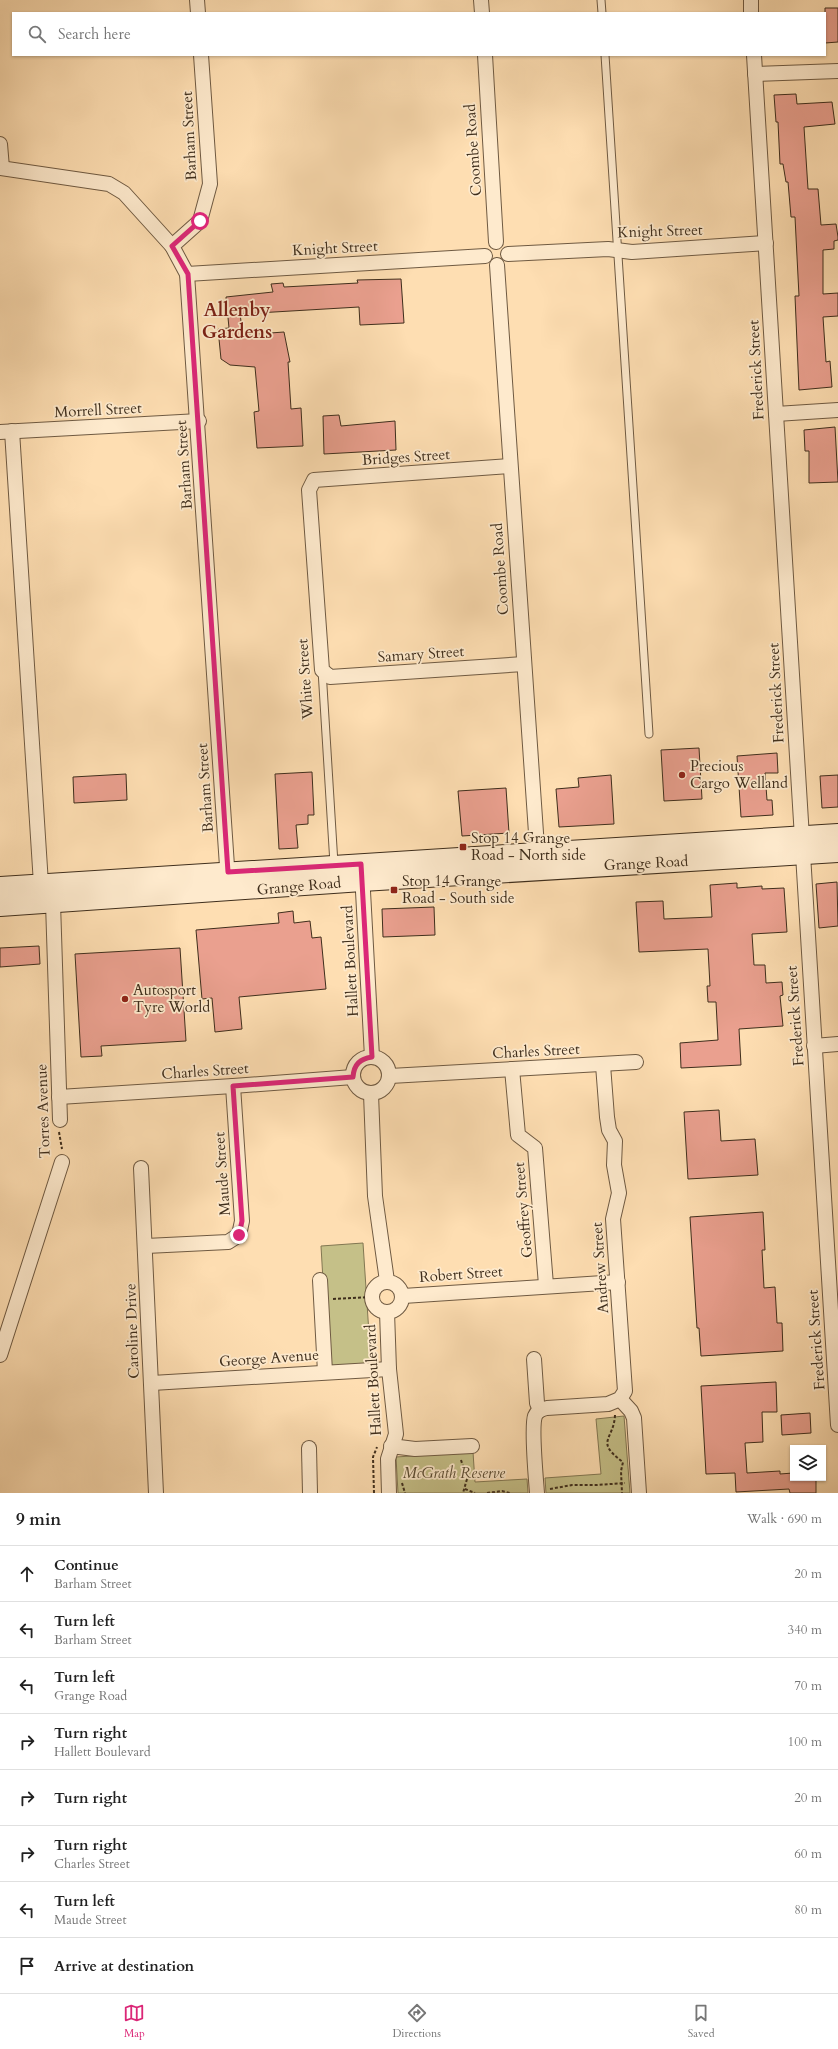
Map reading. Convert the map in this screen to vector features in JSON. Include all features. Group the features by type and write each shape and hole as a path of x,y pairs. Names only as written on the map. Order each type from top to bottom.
{"main road":[{"name":"Grange Road","path":"0,887 41,884 228,882 362,872 802,845 838,834"},
{"name":"Grange Road","path":"802,845 838,852"},
{"name":"Grange Road","path":"0,906 53,903 228,882 334,866 362,872"}],"street":[{"path":"197,0 198,12"},
{"path":"481,0 482,12"},
{"path":"751,0 751,12"},
{"name":"Barham Street","path":"201,56 210,184 200,221 172,246 188,274 199,421 228,882"},
{"name":"Coombe Road","path":"484,56 496,242"},
{"name":"Frederick Street","path":"754,56 814,1046 835,1329 838,1425"},
{"path":"755,74 838,71"},
{"path":"0,144 1,168 109,184 124,193 172,246"},
{"path":"496,242 504,245 508,254 504,262 497,265 490,263 485,256 488,246 496,242"},
{"name":"Knight Street","path":"508,254 618,250 632,252 766,243"},
{"name":"Knight Street","path":"188,274 485,256"},
{"name":"Coombe Road","path":"497,265 538,861"},
{"path":"776,414 838,410"},
{"name":"Morrell Street","path":"6,432 199,421"},
{"path":"6,432 41,884 53,903"},
{"name":"Bridges Street","path":"309,490 314,480 510,466"},
{"name":"White Street","path":"309,490 322,670"},
{"name":"Samary Street","path":"322,670 330,677 524,664"},
{"name":"Hallett Boulevard","path":"362,872 372,1057"},
{"name":"Torres Avenue","path":"53,903 60,1120"},
{"path":"814,1046 838,1044"},
{"path":"372,1057 378,1058 385,1062 389,1068 390,1076 384,1089 371,1094 359,1089 353,1077 357,1063 363,1058 372,1057"},
{"name":"Charles Street","path":"390,1076 636,1062"},
{"name":"Andrew Street","path":"603,1065 607,1117 609,1130 615,1140 614,1164 619,1188 613,1219 625,1386 624,1394 618,1405"},
{"name":"Geoffrey Street","path":"512,1069 518,1135 535,1148 546,1285"},
{"name":"Charles Street","path":"59,1097 353,1077"},
{"name":"Maude Street","path":"146,1246 228,1242 239,1235 242,1221 233,1086"},
{"path":"371,1094 375,1196 387,1281"},
{"name":"Torres Avenue","path":"0,1354 62,1162"},
{"name":"Caroline Drive","path":"141,1168 146,1246 156,1493"},
{"path":"320,1280 325,1372"},
{"path":"387,1281 394,1283 400,1288 403,1296 399,1308 387,1312 380,1310 374,1304 372,1297 374,1289 379,1284 387,1281"},
{"name":"Robert Street","path":"403,1296 546,1285 618,1282"},
{"name":"Hallett Boulevard","path":"387,1312 389,1368 395,1429 395,1437 385,1445 388,1459 389,1493"},
{"path":"534,1359 537,1403 540,1410"},
{"name":"George Avenue","path":"152,1383 389,1368"},
{"path":"536,1492 535,1416 540,1410 547,1408 608,1404 618,1405 631,1411 634,1418 638,1487"},
{"path":"385,1445 415,1449 467,1446"},
{"path":"309,1448 310,1493"}],"lane":[{"path":"601,0 602,12"},
{"path":"605,56 649,734"},
{"name":"White Street","path":"322,670 334,866"}],"path":[{"name":"Torres Avenue","path":"60,1120 58,1133 62,1142 62,1162"},
{"path":"321,1299 372,1297"},
{"path":"618,1405 607,1444 610,1451 624,1462 621,1470 622,1493"},
{"path":"374,1493 373,1457 385,1445"},
{"path":"463,1493 467,1479 460,1458 467,1446"},
{"path":"536,1492 572,1485 622,1483 638,1487"},
{"path":"464,1489 476,1493"},
{"path":"487,1493 502,1491 510,1493"}],"green space":[{"path":"363,1243 371,1364 328,1366 321,1246"},
{"path":"624,1416 630,1493 546,1493 545,1478 601,1474 596,1419"},
{"name":"McGrath Reserve","path":"473,1452 475,1482 527,1479 528,1493 398,1493 396,1457"}],"building":[{"path":"825,8 838,8 838,42 826,43"},
{"path":"796,94 797,104 832,102 835,124 804,127 808,189 818,189 821,225 836,224 838,237 838,240 834,241 834,249 823,250 823,294 838,293 838,316 823,317 826,362 830,361 832,387 799,390 795,296 799,296 795,217 791,217 788,182 786,182 783,164 780,164 778,122 776,122 774,95"},
{"path":"401,279 404,323 360,325 359,307 240,314 243,335 284,332 290,362 288,362 291,409 301,408 303,446 257,448 254,412 259,411 255,367 230,365 221,359 218,329 229,328 226,297 273,292 271,284 283,283 284,287 358,283 357,280"},
{"path":"339,415 341,426 395,421 396,450 324,454 323,416"},
{"path":"835,427 838,482 809,483 809,451 805,451 804,430"},
{"name":"Precious Cargo Welland","path":"699,748 702,799 664,801 661,750"},
{"path":"777,753 778,773 765,773 767,800 772,800 773,815 741,817 737,756"},
{"path":"312,772 314,815 308,815 308,824 296,825 298,848 279,849 275,774"},
{"path":"126,774 127,800 74,803 73,777"},
{"path":"611,775 614,824 559,827 556,789 579,787 578,778"},
{"path":"838,775 838,807 822,808 820,776"},
{"path":"506,788 509,833 462,836 458,791"},
{"path":"837,882 838,926 819,928 816,884"},
{"path":"737,883 737,888 762,886 762,889 784,888 787,932 752,934 754,965 765,965 766,983 782,982 783,995 780,996 783,1026 739,1029 741,1065 681,1068 680,1043 718,1040 716,1002 708,1002 707,986 710,986 708,949 639,952 636,902 663,901 664,919 712,917 710,885"},
{"path":"434,907 435,935 383,937 382,909"},
{"path":"293,911 294,923 310,921 312,938 321,937 326,989 239,997 242,1029 215,1032 212,998 202,999 196,930 279,923 278,913"},
{"path":"39,946 40,964 0,967 0,948"},
{"path":"180,948 186,1041 101,1046 102,1056 81,1057 75,954"},
{"path":"719,1110 721,1141 755,1139 758,1175 688,1179 684,1112"},
{"path":"763,1212 765,1250 762,1250 764,1288 775,1287 777,1323 782,1323 783,1351 701,1356 699,1328 697,1328 690,1217"},
{"path":"776,1382 777,1412 762,1412 763,1442 745,1443 747,1473 780,1471 780,1474 790,1473 790,1481 816,1481 816,1493 790,1493 789,1489 736,1492 735,1473 706,1474 701,1386"},
{"path":"810,1413 811,1433 782,1435 781,1415"}],"place":[{"name":"Precious Cargo Welland","path":"682,775"},
{"name":"Stop 14 Grange Road - North side","path":"463,847"},
{"name":"Stop 14 Grange Road - South side","path":"394,890"},
{"name":"Autosport Tyre World","path":"125,999"}],"district":[{"name":"Allenby Gardens","path":"237,321"}],"route":[{"path":"200,221 172,246 188,274 228,872 361,864 372,1057 363,1058 357,1063 353,1077 233,1086 242,1221 239,1235"}]}
